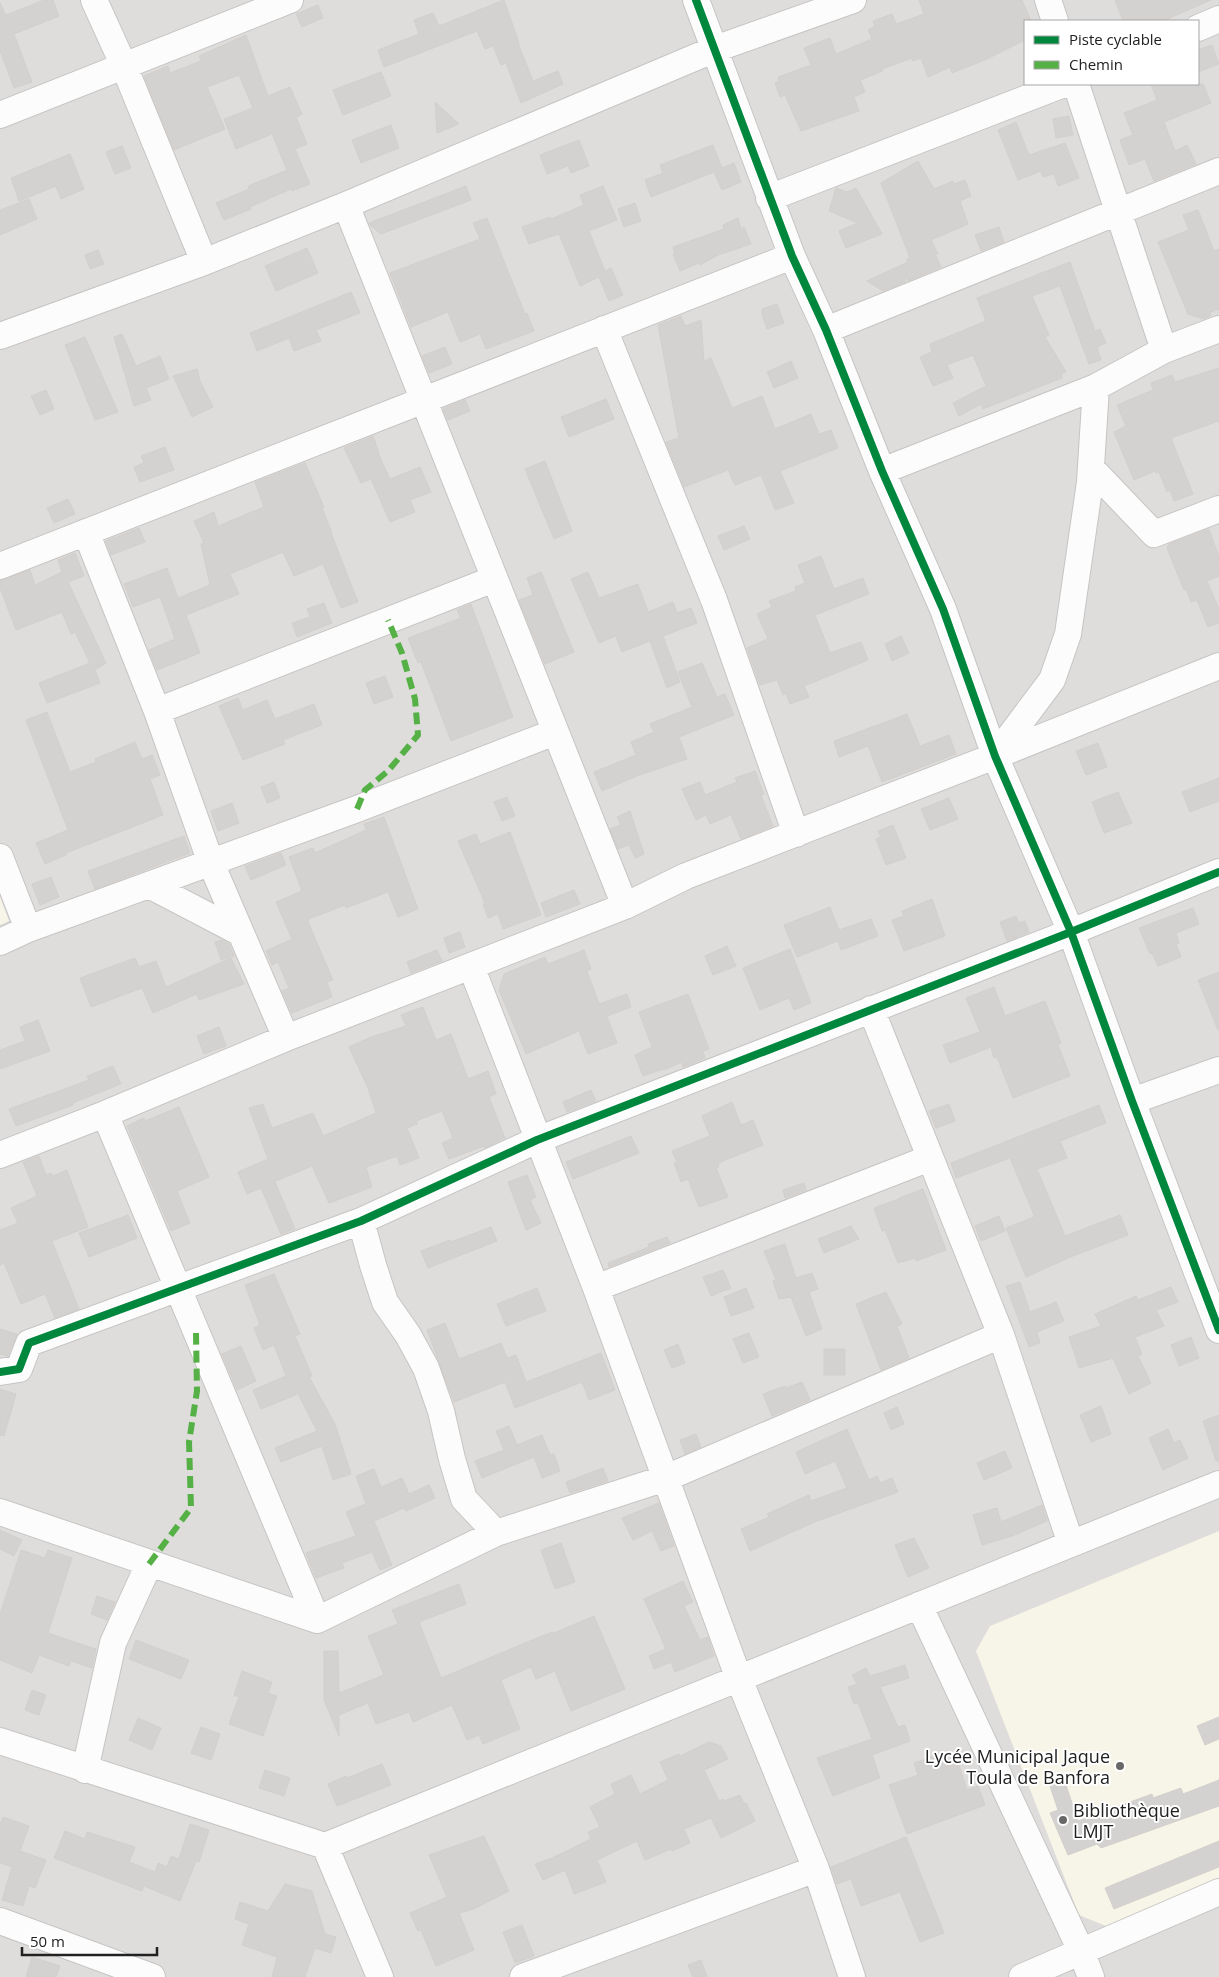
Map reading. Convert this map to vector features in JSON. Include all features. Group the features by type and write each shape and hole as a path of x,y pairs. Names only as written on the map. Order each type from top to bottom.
{"street":[{"path":"94,0 124,66 204,262"},
{"path":"0,115 290,0"},
{"path":"696,0 792,256 826,330 882,471 943,609 995,756 1072,932 1132,1102 1219,1330"},
{"path":"0,335 204,262 346,205 715,49 853,0"},
{"path":"1048,0 1055,20"},
{"path":"1199,28 1219,19"},
{"path":"769,198 1061,85"},
{"path":"1076,85 1164,350"},
{"path":"826,330 1219,171"},
{"path":"346,205 625,906"},
{"path":"0,566 792,256"},
{"path":"604,329 714,600 796,834"},
{"path":"882,471 1096,387 1164,350 1219,329"},
{"path":"995,756 1052,680 1068,634 1091,468 1096,387"},
{"path":"1091,468 1154,534 1219,509"},
{"path":"86,532 157,711 211,863 286,1038"},
{"path":"157,711 494,579"},
{"path":"0,1155 105,1114 286,1038 625,906 686,876 995,756 1219,666"},
{"path":"0,942 28,929 348,813 555,732"},
{"path":"0,857 28,929"},
{"path":"0,1372 19,1369 29,1343 361,1221 537,1140 1072,932 1219,872"},
{"path":"149,885 242,934"},
{"path":"471,966 596,1288 738,1678 816,1868 852,1977"},
{"path":"871,1009 1001,1335 1071,1544"},
{"path":"1132,1102 1219,1070"},
{"path":"105,1114 317,1620"},
{"path":"596,1288 930,1158"},
{"path":"361,1221 385,1302 408,1335 426,1368 441,1411 464,1499 496,1533"},
{"path":"0,1512 317,1620 496,1533 666,1478 1001,1335"},
{"path":"0,1742 325,1846 1219,1484"},
{"path":"85,1770 113,1643 149,1564"},
{"path":"919,1605 1081,1951 1090,1977"},
{"path":"325,1846 380,1977"},
{"path":"523,1977 816,1868"},
{"path":"1022,1977 1219,1892"},
{"path":"0,1921 152,1977"}],"shaded area":[{"path":"0,0 1219,0 1219,1977 0,1977"},
{"path":"0,897 9,921 0,925"},
{"name":"Lycée Municipal Jaque Toula de Banfora","path":"1219,1531 1219,1881 1106,1926 1079,1915 976,1651 990,1626"}],"building":[{"path":"44,0 53,0 59,16 14,34 32,82 14,88 0,51 0,3 6,15"},
{"path":"504,0 533,81 558,71 563,84 521,103 506,63 501,65 493,46 485,49 477,31 384,67 378,50 419,34 414,20 433,13 439,26"},
{"path":"919,0 1022,0 1031,20 1024,20 1024,40 987,59 952,73 950,67 928,77 921,58 913,61 912,58 882,69 883,71 860,80 865,92 854,97 859,111 801,131 785,95 780,97 775,83 779,81 778,77 811,65 804,48 830,38 836,54 872,39 868,30 875,26 873,21 892,14 896,24 924,14"},
{"path":"1115,0 1211,0 1165,20 1123,20"},
{"path":"318,5 323,18 302,27 296,14"},
{"path":"246,35 268,96 290,87 302,114 296,117 307,144 295,149 310,184 292,191 291,189 224,220 216,203 249,189 248,186 287,170 272,134 236,149 224,119 253,108 239,75 207,87 225,129 174,150 144,76 168,66 170,73 201,61 199,56"},
{"path":"1212,45 1219,64 1199,72 1199,50"},
{"path":"381,72 391,96 343,115 333,90"},
{"path":"1203,84 1211,103 1164,122 1175,151 1187,145 1196,164 1154,181 1145,159 1129,165 1120,140 1133,135 1124,113 1157,100 1151,85"},
{"path":"435,102 459,124 437,133"},
{"path":"1069,116 1073,135 1056,138 1053,119"},
{"path":"1016,122 1029,155 1065,143 1079,178 1058,186 1054,174 1043,177 1041,171 1018,180 998,130"},
{"path":"391,125 399,148 361,163 352,140"},
{"path":"579,140 589,166 571,173 568,166 547,174 540,155"},
{"path":"713,145 722,168 734,163 741,182 722,190 714,172 651,197 645,180 663,173 660,165"},
{"path":"122,146 131,168 115,174 106,152"},
{"path":"70,154 84,189 61,199 56,186 19,201 11,178"},
{"path":"918,161 934,189 953,181 954,184 965,180 971,196 960,201 968,224 931,240 938,254 935,254 941,267 908,281 906,274 905,282 883,291 867,281 908,262 907,259 910,258 881,183"},
{"path":"466,186 471,200 381,234 369,223"},
{"path":"603,186 617,220 589,231 605,271 611,268 623,295 609,301 599,277 580,286 559,234 529,244 522,227 550,217 551,219 584,205 580,195"},
{"path":"836,188 847,192 856,188 882,234 846,248 839,231 858,223 829,211"},
{"path":"29,199 37,219 0,235 0,210"},
{"path":"635,203 641,221 624,227 618,209"},
{"path":"1198,210 1214,251 1219,249 1219,309 1211,312 1210,316 1204,319 1188,314 1158,242 1189,230 1183,215"},
{"path":"487,218 525,314 527,313 534,331 486,349 480,334 460,342 448,312 411,327 390,273 480,239 473,223"},
{"path":"738,218 741,229 744,227 751,244 718,255 700,265 699,263 680,271 673,254 675,254 673,247 724,229 723,225"},
{"path":"999,227 1004,242 981,251 975,235"},
{"path":"307,248 318,273 276,291 265,266"},
{"path":"98,250 104,264 90,269 85,255"},
{"path":"1070,262 1095,331 1100,329 1106,343 1097,347 1101,360 1089,364 1060,286 1032,296 1049,335 1045,337 1066,372 1061,374 1062,378 983,409 981,404 959,416 953,403 986,386 973,355 947,365 953,378 933,386 920,357 932,352 930,344 986,321 977,298"},
{"path":"351,292 360,313 316,330 321,341 294,351 289,338 257,351 250,333"},
{"path":"777,304 784,323 767,329 762,309"},
{"path":"681,316 685,326 701,320 704,361 711,358 732,408 762,396 775,429 811,414 819,434 831,430 838,448 780,471 794,503 775,510 761,475 735,485 728,470 684,487 666,442 679,438 658,325"},
{"path":"122,334 136,366 160,356 169,379 146,388 151,400 134,406 114,337"},
{"path":"85,337 118,412 95,420 65,345"},
{"path":"445,347 452,364 429,373 422,356"},
{"path":"791,361 798,378 774,388 767,372"},
{"path":"1219,368 1219,421 1171,438 1193,494 1174,501 1170,490 1167,492 1159,472 1156,473 1155,471 1134,480 1114,432 1126,426 1117,405 1153,390 1151,383 1172,375 1175,382"},
{"path":"197,369 200,381 213,407 192,417 173,376"},
{"path":"46,390 54,409 40,415 31,396"},
{"path":"606,399 614,419 569,437 561,417"},
{"path":"465,400 470,411 448,420 443,409"},
{"path":"373,436 378,453 390,479 420,467 431,492 410,500 415,512 390,522 371,479 361,483 344,448"},
{"path":"165,447 174,470 140,482 134,467 144,463 141,456"},
{"path":"545,461 572,531 554,539 525,469"},
{"path":"305,463 324,507 322,508 358,602 341,608 323,564 294,576 283,552 230,574 239,594 186,615 200,653 157,670 149,650 175,639 160,597 133,607 124,584 167,568 178,598 210,585 201,544 204,543 194,521 214,512 218,526 264,507 255,482"},
{"path":"68,499 75,514 54,523 47,508"},
{"path":"744,526 750,539 724,550 718,536"},
{"path":"139,528 145,542 111,555 106,541"},
{"path":"1209,529 1219,557 1219,576 1207,581 1219,609 1219,623 1208,627 1197,600 1191,602 1186,589 1184,590 1167,548 1169,544"},
{"path":"75,553 84,576 68,582 106,663 95,670 100,683 47,703 39,683 90,663 75,632 71,634 62,612 16,630 0,588 0,581 30,570 35,585 62,572 58,560"},
{"path":"821,556 834,589 863,578 869,594 815,615 830,653 861,642 868,660 804,686 809,697 790,704 786,694 783,695 777,680 760,685 747,648 768,639 757,614 772,607 769,601 796,591 795,587 805,583 798,565"},
{"path":"541,572 574,652 545,664 519,600 533,595 527,578"},
{"path":"588,572 599,598 638,584 648,612 673,602 677,613 691,608 697,623 663,636 680,682 667,688 650,641 622,652 616,636 599,643 571,579"},
{"path":"324,603 332,623 297,637 292,623 310,617 307,609"},
{"path":"471,604 513,717 451,741 421,662 418,663 408,638 461,618 457,610"},
{"path":"901,636 909,653 892,661 885,644"},
{"path":"702,663 717,697 725,694 734,715 679,737 687,759 637,776 602,791 594,772 636,755 631,742 654,732 650,724 692,707 678,672"},
{"path":"385,676 393,697 374,704 366,683"},
{"path":"238,698 243,710 267,700 275,719 314,704 322,725 283,740 285,744 243,760 219,706"},
{"path":"47,712 70,772 96,762 95,759 135,742 142,759 152,755 160,775 150,779 163,815 66,853 66,855 45,864 36,843 68,830 26,720"},
{"path":"907,714 920,746 949,735 956,754 882,782 868,746 839,757 834,741"},
{"path":"1098,743 1107,767 1086,775 1076,751"},
{"path":"755,771 764,794 761,795 773,826 741,839 731,815 710,824 706,815 696,820 682,789 700,782 705,795 737,782 735,778"},
{"path":"1219,778 1219,801 1190,812 1182,792"},
{"path":"274,782 280,798 267,803 261,787"},
{"path":"1118,792 1132,823 1104,833 1092,802"},
{"path":"507,797 515,816 502,821 494,802"},
{"path":"949,798 958,819 930,830 921,809"},
{"path":"232,803 239,823 218,831 211,811"},
{"path":"630,811 644,854 635,858 629,845 618,849 610,829 621,825 617,817"},
{"path":"384,817 418,909 398,917 388,892 346,908 345,905 309,919 308,922 333,980 327,982 332,997 292,1013 282,991 289,988 278,962 272,965 266,951 292,939 276,902 302,891 289,857 313,848 315,853 366,830 364,824"},
{"path":"893,825 906,858 886,865 876,839 881,837 878,831"},
{"path":"510,832 541,915 503,929 498,914 488,918 483,904 485,903 458,841 476,834 480,844"},
{"path":"184,836 190,853 95,889 88,871"},
{"path":"281,853 286,865 251,880 245,866"},
{"path":"51,877 59,897 40,905 32,884"},
{"path":"574,890 580,904 546,917 541,903"},
{"path":"932,899 945,936 904,951 892,920 904,916 902,911"},
{"path":"830,907 839,930 871,919 878,936 841,950 838,941 797,957 784,925"},
{"path":"1193,908 1199,924 1176,933 1179,943 1176,944 1181,957 1158,966 1152,953 1150,954 1139,928"},
{"path":"1016,916 1019,923 1025,921 1029,932 1007,941 1000,922"},
{"path":"460,932 465,947 449,953 444,938"},
{"path":"222,940 229,944 234,956 221,960 215,942"},
{"path":"727,946 736,966 713,975 705,956"},
{"path":"790,949 811,1003 794,1010 789,998 760,1010 743,968"},
{"path":"437,950 442,961 411,973 407,962"},
{"path":"584,950 591,969 587,971 599,1004 627,994 631,1007 607,1016 617,1043 588,1054 579,1031 526,1054 499,990 504,974 545,957 548,964"},
{"path":"135,958 139,967 156,961 166,987 231,958 244,984 199,1000 197,994 153,1013 142,988 91,1007 80,978"},
{"path":"1219,972 1219,1030 1218,1030 1198,980"},
{"path":"994,987 1005,1016 1045,1001 1061,1043 1058,1045 1070,1076 1013,1098 997,1057 994,1058 991,1047 950,1063 943,1045 980,1032 966,998"},
{"path":"688,994 709,1049 703,1051 705,1058 683,1067 682,1062 643,1076 635,1055 652,1047 639,1012"},
{"path":"423,1007 436,1040 451,1034 468,1079 488,1071 496,1094 489,1097 505,1138 485,1148 484,1146 449,1159 442,1143 453,1138 442,1111 416,1121 417,1124 407,1128 419,1158 400,1165 397,1156 366,1167 372,1187 329,1203 312,1166 276,1181 295,1229 281,1234 261,1188 247,1194 238,1172 268,1159 249,1108 263,1104 272,1128 313,1113 323,1136 376,1113 368,1088 349,1047 371,1037 406,1026 401,1015"},
{"path":"38,1020 50,1051 0,1069 0,1050 25,1041 20,1027"},
{"path":"219,1027 226,1046 204,1054 197,1036"},
{"path":"113,1066 121,1084 73,1103 73,1105 16,1126 9,1109 89,1080 87,1076"},
{"path":"591,1090 596,1101 567,1112 563,1102"},
{"path":"732,1102 741,1125 753,1120 763,1145 718,1163 719,1167 716,1168 728,1197 699,1207 688,1179 681,1182 674,1163 677,1162 672,1151 710,1136 702,1116"},
{"path":"949,1104 955,1121 936,1128 929,1111"},
{"path":"1099,1105 1106,1123 1060,1141 1067,1158 1037,1169 1065,1236 1120,1215 1128,1235 1073,1256 1026,1277 1006,1228 1034,1217 1034,1215 1010,1158 956,1178 951,1163"},
{"path":"179,1107 209,1177 177,1191 190,1223 171,1231 127,1126 144,1118 145,1121"},
{"path":"631,1136 639,1153 573,1179 566,1162"},
{"path":"39,1156 46,1175 51,1173 53,1176 67,1170 88,1227 52,1241 79,1309 55,1318 45,1294 21,1304 4,1263 0,1265 0,1230 18,1223 11,1208 37,1196 23,1162"},
{"path":"527,1175 536,1197 530,1200 541,1223 526,1230 508,1182"},
{"path":"804,1183 806,1190 785,1198 783,1190"},
{"path":"923,1189 946,1250 916,1261 915,1258 898,1263 885,1230 882,1231 874,1208"},
{"path":"128,1215 137,1238 89,1257 79,1233"},
{"path":"999,1216 1005,1231 981,1241 975,1226"},
{"path":"851,1226 859,1239 824,1253 818,1239"},
{"path":"491,1227 497,1241 428,1268 421,1251"},
{"path":"667,1237 670,1243 609,1267 608,1263 649,1247 648,1244"},
{"path":"785,1244 796,1278 812,1273 818,1289 809,1292 822,1329 806,1336 791,1297 779,1299 773,1281 776,1280 764,1251"},
{"path":"723,1270 731,1288 711,1296 703,1277"},
{"path":"274,1274 300,1334 295,1336 312,1376 309,1377 335,1424 351,1474 333,1480 322,1446 281,1462 275,1448 317,1431 298,1394 261,1409 253,1390 286,1376 274,1345 263,1350 254,1328 260,1325 245,1285"},
{"path":"1020,1282 1030,1312 1056,1302 1064,1321 1037,1332 1040,1343 1029,1347 1006,1286"},
{"path":"1171,1287 1178,1302 1156,1310 1164,1326 1135,1337 1142,1354 1138,1356 1151,1383 1129,1394 1113,1358 1079,1368 1069,1337 1101,1326 1095,1314 1136,1296 1138,1300"},
{"path":"537,1288 546,1311 506,1326 497,1304"},
{"path":"746,1288 754,1308 731,1316 724,1297"},
{"path":"886,1292 902,1324 897,1326 909,1358 881,1370 856,1304"},
{"path":"445,1323 459,1359 501,1343 507,1358 516,1355 526,1382 601,1353 615,1390 589,1400 582,1382 515,1408 505,1382 454,1402 427,1330"},
{"path":"0,1329 17,1334 8,1356 0,1354"},
{"path":"749,1333 759,1357 743,1363 733,1339"},
{"path":"1191,1337 1199,1358 1179,1366 1171,1345"},
{"path":"678,1344 685,1363 672,1368 664,1350"},
{"path":"241,1346 256,1381 237,1390 222,1354"},
{"path":"824,1349 845,1349 845,1375 824,1375"},
{"path":"802,1382 810,1400 772,1416 763,1394"},
{"path":"0,1389 16,1394 4,1436 0,1435"},
{"path":"1101,1406 1111,1434 1091,1442 1080,1415"},
{"path":"897,1407 904,1424 891,1430 884,1413"},
{"path":"1219,1415 1219,1461 1216,1461 1203,1421"},
{"path":"509,1426 517,1445 542,1435 550,1455 554,1454 560,1471 542,1478 534,1457 482,1478 475,1461 504,1450 496,1431"},
{"path":"847,1429 869,1480 877,1476 880,1483 892,1478 898,1492 817,1521 750,1551 741,1529 769,1517 767,1514 809,1495 811,1501 847,1488 835,1461 805,1474 796,1452"},
{"path":"1168,1429 1174,1443 1180,1440 1188,1458 1163,1470 1149,1438"},
{"path":"696,1434 701,1447 685,1454 680,1440"},
{"path":"1005,1451 1012,1468 984,1480 977,1463"},
{"path":"603,1468 608,1481 570,1493 566,1482"},
{"path":"374,1469 381,1487 402,1478 409,1494 429,1485 435,1498 406,1511 404,1508 374,1521 392,1565 380,1570 372,1552 342,1563 344,1568 316,1578 306,1553 356,1536 346,1512 366,1504 356,1476"},
{"path":"659,1503 674,1546 661,1551 652,1531 633,1540 622,1518"},
{"path":"1042,1505 1047,1521 1012,1536 982,1545 973,1515 997,1508 1001,1522"},
{"path":"0,1530 22,1540 14,1556 0,1549"},
{"path":"914,1538 929,1568 908,1577 895,1545"},
{"path":"561,1543 575,1582 555,1589 541,1550"},
{"path":"21,1550 45,1558 48,1550 72,1558 48,1633 96,1649 92,1668 71,1661 69,1666 39,1655 32,1673 0,1660 0,1614"},
{"path":"683,1581 693,1602 684,1606 700,1640 708,1637 714,1656 675,1672 671,1662 654,1669 649,1656 666,1649 644,1599"},
{"path":"459,1584 466,1604 419,1622 441,1678 594,1616 625,1689 571,1711 555,1671 536,1679 531,1667 501,1680 520,1729 483,1744 479,1735 467,1740 452,1705 413,1722 409,1712 376,1724 368,1703 339,1715 339,1736 324,1700 324,1651 338,1651 339,1693 384,1675 368,1636 398,1624 392,1610"},
{"path":"97,1596 115,1602 107,1620 91,1614"},
{"path":"136,1640 189,1660 181,1679 129,1659"},
{"path":"905,1665 909,1678 880,1687 898,1727 905,1725 910,1741 872,1755 880,1778 833,1796 817,1758 872,1739 858,1703 854,1704 848,1687 857,1684 852,1675 866,1668 870,1676"},
{"path":"242,1671 272,1682 268,1693 277,1696 263,1736 229,1724 239,1697 234,1695"},
{"path":"32,1690 46,1695 39,1715 25,1710"},
{"path":"1219,1717 1219,1739 1205,1745 1197,1726"},
{"path":"138,1718 161,1728 152,1750 129,1740"},
{"path":"201,1727 220,1734 211,1760 191,1753"},
{"path":"709,1742 721,1746 728,1759 704,1770 719,1801 740,1795 755,1821 721,1838 711,1818 684,1829 690,1843 645,1860 637,1841 597,1860 606,1882 574,1894 566,1872 563,1871 543,1880 535,1864 591,1839 588,1832 600,1827 590,1807 615,1794 611,1784 631,1775 640,1794 668,1780 660,1762 679,1754 680,1756"},
{"path":"946,1752 949,1762 957,1759 967,1790 978,1786 985,1805 907,1834 889,1785 918,1775 914,1763"},
{"path":"382,1764 391,1785 337,1806 328,1784"},
{"path":"265,1770 290,1778 284,1796 259,1788"},
{"path":"1063,1776 1078,1821 1152,1794 1153,1798 1181,1788 1183,1794 1219,1780 1219,1806 1101,1848 1097,1844 1068,1855 1050,1813 1058,1810 1048,1780"},
{"path":"3,1817 29,1826 20,1851 46,1860 35,1888 29,1886 23,1906 2,1900 12,1867 0,1863 0,1825"},
{"path":"190,1824 209,1830 199,1862 196,1861 180,1901 144,1886 142,1891 54,1858 65,1831 85,1839 87,1832 135,1847 129,1862 155,1872 158,1863 167,1867 171,1856 179,1859"},
{"path":"484,1836 509,1891 474,1909 459,1913 474,1950 436,1966 421,1930 418,1931 410,1913 447,1897 429,1855"},
{"path":"906,1837 944,1933 920,1942 900,1892 861,1906 851,1879 837,1884 831,1867"},
{"path":"1219,1841 1219,1867 1114,1909 1105,1888"},
{"path":"285,1884 312,1891 325,1934 336,1937 331,1953 315,1948 305,1977 272,1977 277,1957 242,1945 249,1924 235,1919 240,1902 268,1911"},
{"path":"522,1925 534,1956 515,1963 503,1932"},
{"path":"32,1957 60,1966 56,1977 26,1977"},
{"path":"701,1960 707,1977 693,1977 688,1965"}],"marked path":[{"path":"357,809 365,790 388,771 418,735 415,699 402,653 388,620"},
{"path":"149,1564 191,1508 189,1442 197,1391 196,1333"}],"cycle path":[{"path":"696,0 792,256 826,330 882,471 943,609 995,756 1071,932 1132,1101 1219,1330"},
{"path":"0,1372 19,1369 29,1343 361,1221 537,1140 1071,932 1219,872"}],"place":[{"name":"Lycée Municipal Jaque Toula de Banfora","path":"1120,1766"},
{"name":"Bibliothèque LMJT","path":"1063,1820"}]}
